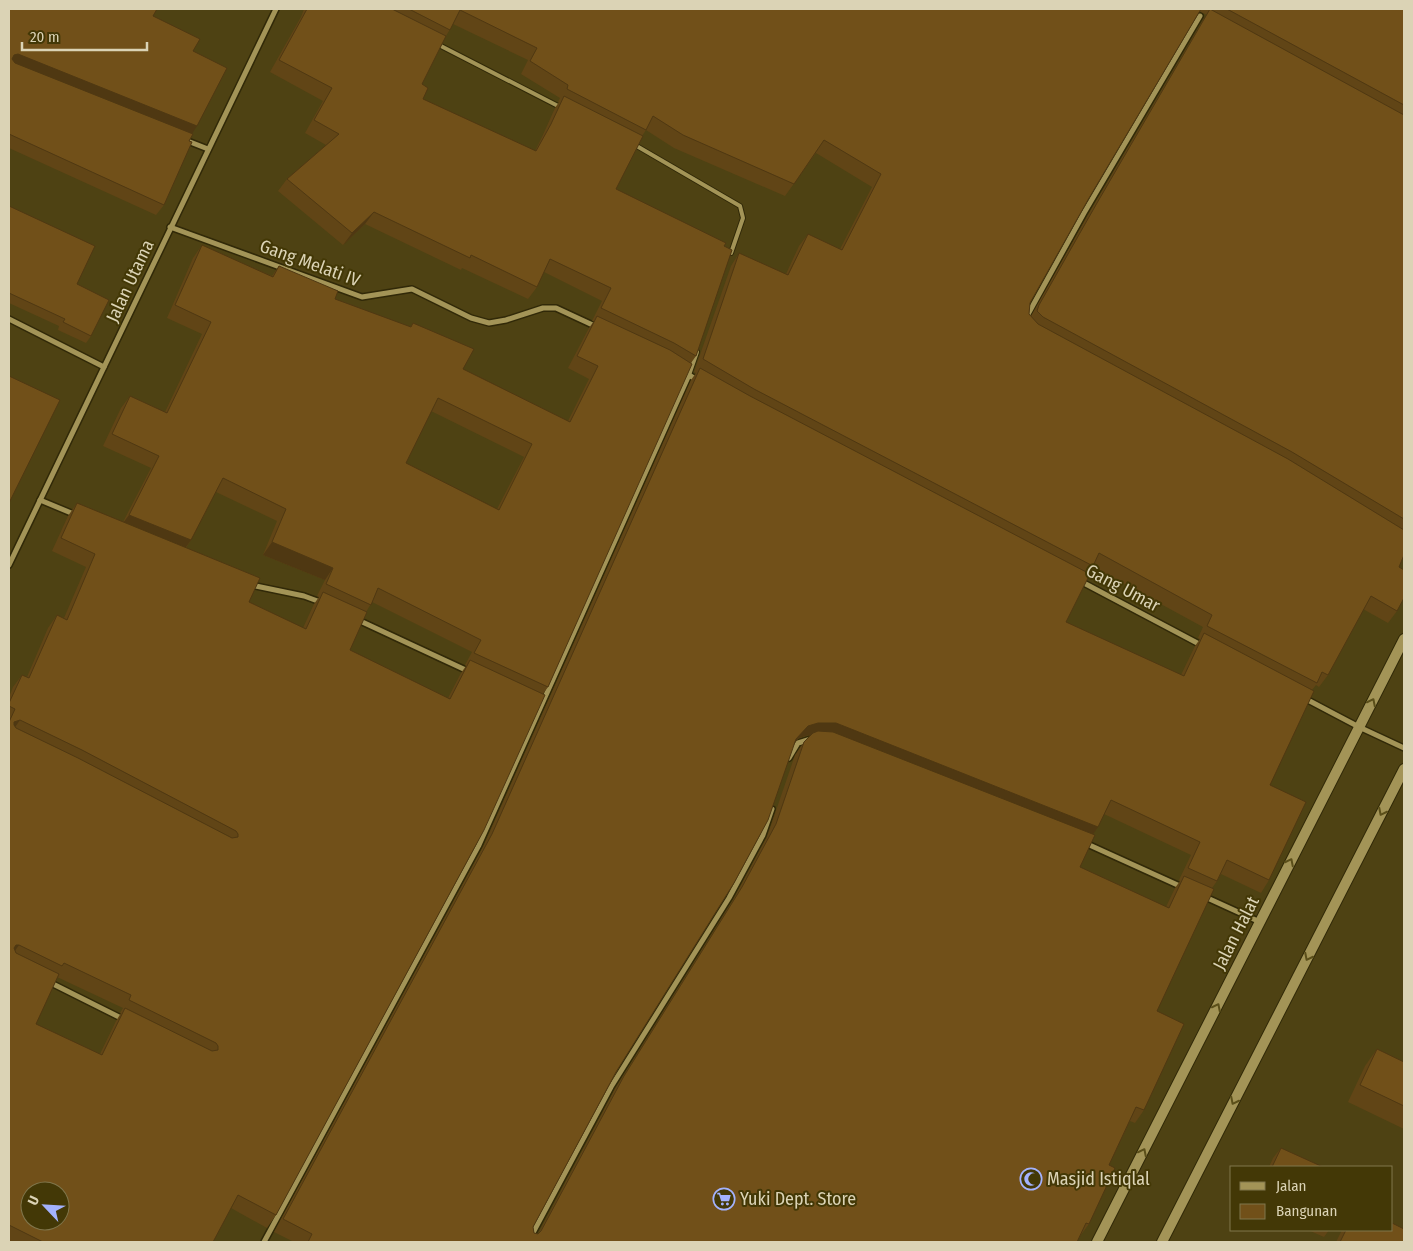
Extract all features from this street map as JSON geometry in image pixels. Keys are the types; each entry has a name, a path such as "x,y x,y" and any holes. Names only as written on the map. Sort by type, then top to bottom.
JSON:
{"main road":[{"name":"Jalan Halat","path":"1097,1242 1404,639"},
{"path":"1162,1242 1404,768"}],"street":[{"name":"Jalan Utama","path":"9,565 276,9"},
{"path":"1193,12 1208,20"},
{"path":"1024,325 1026,316 1084,213 1200,16"},
{"path":"181,138 208,149"},
{"name":"Gang Melati IV","path":"170,227 362,296 412,290 471,318 489,323 506,320 543,308 556,308 600,329"},
{"path":"9,319 104,367"},
{"path":"676,367 705,384"},
{"path":"264,1242 479,845 689,375"},
{"path":"40,500 85,519"},
{"name":"Gang Umar","path":"1078,580 1210,649"},
{"path":"244,582 304,596 326,605"},
{"path":"353,618 478,676"},
{"path":"1297,695 1404,748"},
{"path":"532,701 541,705"},
{"path":"786,768 791,753 798,743 818,739"},
{"path":"528,1242 611,1087 729,898 763,835 774,801"},
{"path":"1084,842 1189,890"},
{"path":"1198,894 1260,922"},
{"path":"44,980 134,1024"}],"lane":[{"path":"429,40 567,110"},
{"path":"628,141 740,206 743,218 731,255"},
{"path":"689,375 699,347"}],"building":[{"path":"9,9 157,9 153,16 200,39 193,51 227,68 197,126 18,54 14,55 12,59 15,63 193,134 189,141 192,142 164,205 9,134"},
{"path":"307,9 392,9 446,36 422,84 428,88 423,99 536,151 564,96 643,136 616,189 726,243 724,246 732,250 696,356 674,343 601,308 611,288 550,259 537,287 471,255 470,258 374,212 352,233 287,179 339,134 314,120 332,88 279,60"},
{"path":"409,9 1201,9 1089,198 1030,303 1029,314 1038,324 1288,459 1404,530 1404,555 1399,567 1404,570 1404,598 1397,611 1371,596 1328,675 1322,672 1317,683 1207,626 1212,615 1099,553 1093,566 754,389 703,359 739,253 788,275 808,234 842,250 881,174 824,140 794,184 683,135 653,116 646,130 567,89 568,85 530,61 537,48 460,10 450,30"},
{"path":"1210,9 1404,115 1404,519 1292,452 1043,317 1037,311 1097,203"},
{"path":"1227,9 1404,9 1404,105"},
{"path":"9,206 95,246 77,284 109,300 91,336 63,322 65,319 9,293"},
{"path":"202,245 273,277 279,266 338,291 335,299 411,327 413,323 474,349 463,369 570,422 598,366 577,356 597,316 670,350 692,364 548,687 474,653 481,640 378,588 371,605 326,584 333,568 272,542 286,509 223,478 191,540 129,515 159,456 112,434 130,396 167,413 211,322 175,305","holes":["438,398 532,444 499,510 406,463"]},
{"path":"700,368 1090,574 1066,622 1184,676 1204,633 1314,691 1270,785 1306,802 1269,880 1227,860 1217,881 1188,868 1200,842 1111,800 1098,827 836,723 818,723 808,726 796,739 768,820 734,883 616,1072 533,1227 534,1233 538,1234 541,1231 624,1076 742,887 776,824 804,742 813,733 818,731 833,732 1095,835 1080,867 1169,908 1184,876 1214,889 1157,1011 1184,1024 1144,1110 1136,1107 1109,1165 1115,1168 1089,1224 1086,1223 1077,1242 308,1242 312,1234 283,1219 492,834"},
{"path":"9,376 60,400 9,503"},
{"path":"77,503 260,578 249,602 306,629 323,592 367,612 350,650 450,699 470,660 545,695 484,830 276,1215 238,1195 213,1242 43,1242 21,1231 70,1231 70,1181 20,1181 20,1230 9,1225 9,722 15,709 9,706 9,703 22,675 29,678 57,615 67,620 95,554 61,538","holes":["20,720 82,750 236,831 238,837 232,838 16,728 14,722","16,945 62,966 64,963 131,995 129,1000 216,1043 218,1050 212,1051 125,1008 102,1055 36,1024 59,974 16,953 14,948"]},
{"path":"1377,1049 1404,1062 1404,1106 1360,1085"},
{"path":"1281,1148 1321,1166 1272,1166"},
{"path":"1393,1224 1404,1229 1404,1242 1340,1242 1346,1231 1393,1231"}],"place":[{"name":"Masjid Istiqlal","path":"1031,1179"},
{"name":"Yuki Dept. Store","path":"724,1199"}]}
